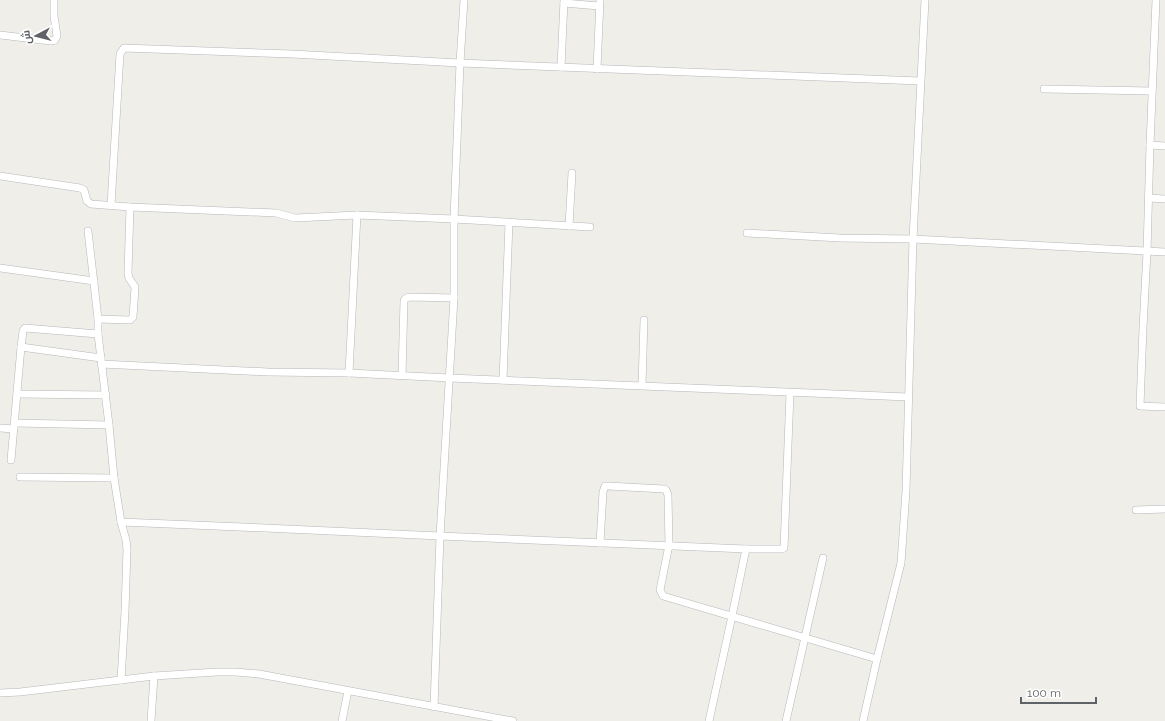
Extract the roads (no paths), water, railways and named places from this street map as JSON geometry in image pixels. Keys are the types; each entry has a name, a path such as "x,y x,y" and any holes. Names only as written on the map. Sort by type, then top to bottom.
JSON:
{"street":[{"path":"0,35 55,40 57,34 54,16 54,0"},
{"path":"434,707 440,536 454,298 454,219 464,0"},
{"path":"863,721 901,563 906,491 913,239 925,0"},
{"path":"1156,0 1140,406 1165,407"},
{"path":"561,67 564,2 599,3 597,68"},
{"path":"111,205 120,54 124,48 920,81"},
{"path":"1044,89 1152,91"},
{"path":"1150,145 1165,146"},
{"path":"569,226 572,172"},
{"path":"0,176 80,188 84,190 88,203 130,207 276,213 295,218 357,215 590,227"},
{"path":"1148,198 1165,199"},
{"path":"98,319 130,320 133,317 135,287 129,278 128,273 130,207"},
{"path":"349,373 357,215"},
{"path":"503,380 509,223"},
{"path":"88,231 114,478 127,549 122,680"},
{"path":"747,233 840,238 913,239 1165,252"},
{"path":"0,268 94,281"},
{"path":"402,375 405,299 409,297 454,298"},
{"path":"642,385 644,320"},
{"path":"11,460 21,347 23,331 25,328 28,327 98,334"},
{"path":"21,347 101,361 268,372 402,375 908,397"},
{"path":"121,522 746,549 782,549 784,548 790,392"},
{"path":"17,394 106,395"},
{"path":"0,428 14,426 109,425"},
{"path":"20,477 114,478"},
{"path":"600,542 603,492 605,486 664,489 666,490 668,497 669,545 660,590 663,596 877,659"},
{"path":"1136,510 1165,509"},
{"path":"709,721 746,549"},
{"path":"786,721 823,558"},
{"path":"0,693 20,692 154,676 218,672 249,673 513,721"},
{"path":"151,721 154,676"},
{"path":"342,721 348,691"}]}
